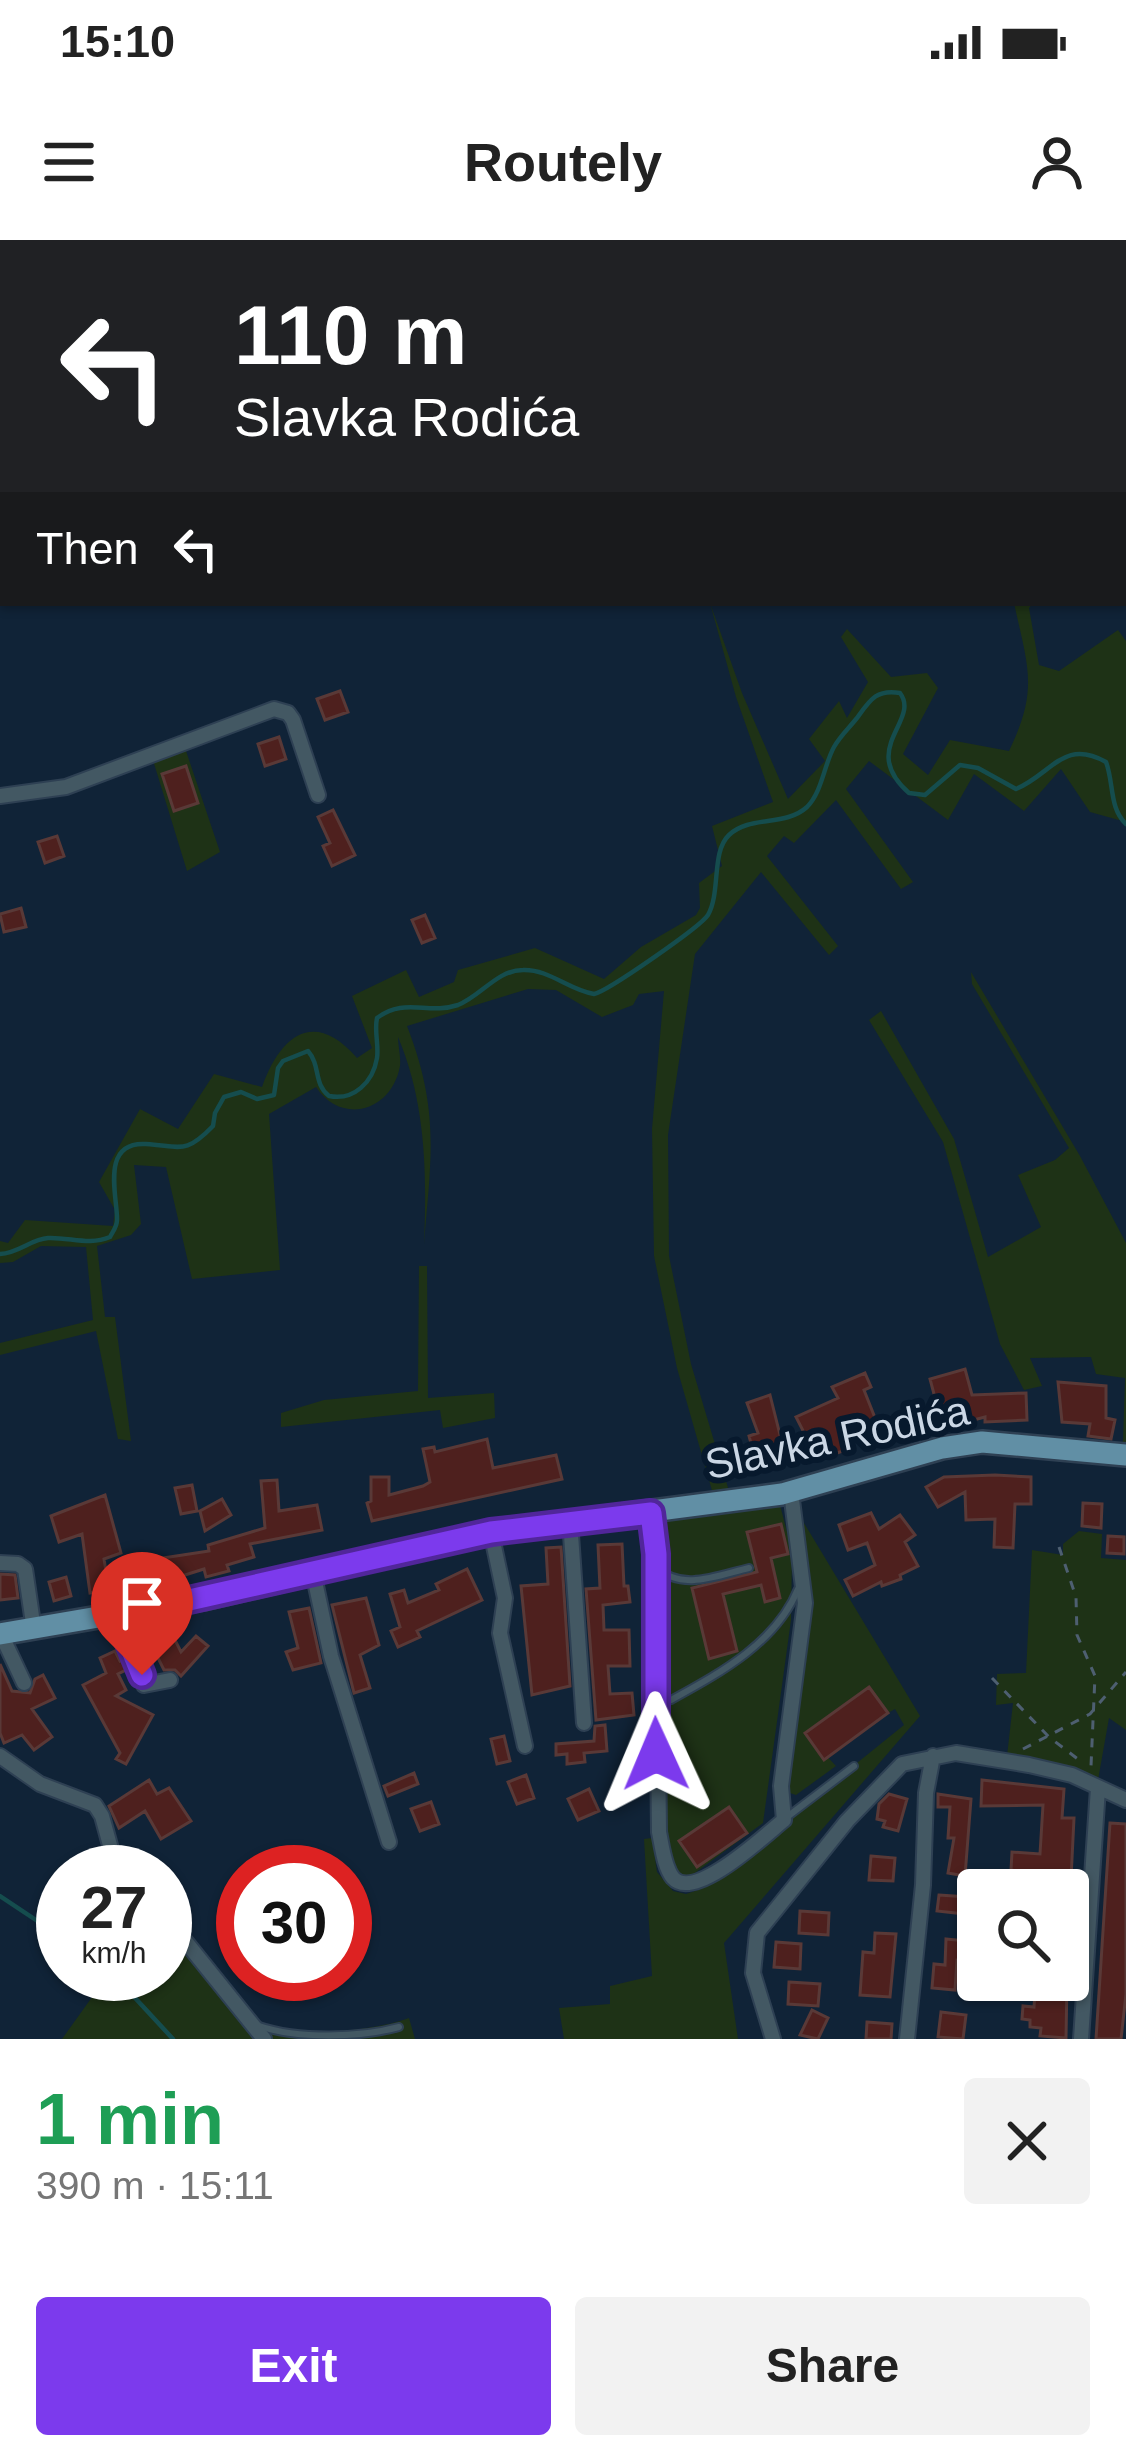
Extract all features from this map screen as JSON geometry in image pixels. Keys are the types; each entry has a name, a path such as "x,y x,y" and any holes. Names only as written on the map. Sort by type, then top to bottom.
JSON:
{"main road":[{"name":"Slavka Rodića","path":"0,1634 118,1616 491,1532 791,1492 942,1448 982,1442 1126,1455"}],"street":[{"path":"0,796 65,787 274,709 293,720 318,795"},
{"path":"651,1513 656,1564 659,1832 676,1881 700,1882 784,1820 781,1786 806,1603 791,1492"},
{"path":"570,1520 584,1723"},
{"path":"491,1532 505,1598 500,1633 525,1746"},
{"path":"0,1563 25,1569 34,1630"},
{"path":"313,1572 331,1656 389,1842"},
{"path":"118,1616 144,1685 170,1680"},
{"path":"0,1634 24,1683"},
{"path":"773,2039 753,1973 754,1946 763,1921 902,1764 956,1753 1000,1760 1072,1775 1126,1800"},
{"path":"0,1756 40,1784 95,1805 110,1845"},
{"path":"908,2039 926,1793 933,1756"},
{"path":"1081,2039 1098,1788"},
{"path":"192,1949 264,2039"}],"lane":[{"path":"656,1564 666,1575 689,1581 749,1568"},
{"path":"655,1698 671,1700 750,1652 787,1613 804,1570"},
{"path":"784,1820 854,1766"},
{"path":"250,2021 271,2032 347,2037 399,2027"}],"path":[{"path":"992,1678 1049,1737 1091,1768 1095,1676 1077,1635 1076,1597 1059,1547"},
{"path":"1000,1760 1090,1714 1126,1672"}],"green space":[{"path":"711,606 788,799 825,761 809,739 839,701 847,718 868,682 841,637 847,629 891,677 927,673 938,688 903,754 928,775 950,740 1009,751 1024,711 1028,678 1015,606 1031,606 1039,665 1059,671 1118,630 1126,641 1126,822 1090,812 1061,769 1024,811 974,774 948,820 869,761 846,789 913,882 901,889 836,800 794,843 784,836 767,856 838,946 829,955 761,872 695,954 668,1135 669,1256 691,1364 729,1491 713,1494 677,1368 654,1256 652,1129 664,991 639,994 633,1005 602,1017 556,990 528,989 407,1026 429,1109 424,1244 423,1139 414,1087 398,1037 400,1066 387,1094 377,1103 365,1108 339,1106 316,1087 269,1114 280,1270 192,1279 166,1167 134,1165 141,1224 131,1235 97,1246 105,1317 115,1317 131,1441 118,1439 96,1331 0,1355 0,1343 93,1320 86,1247 41,1246 13,1262 0,1263 0,1241 8,1243 25,1220 113,1226 115,1210 99,1182 140,1109 178,1129 214,1074 262,1087 278,1054 300,1035 327,1034 357,1058 372,1048 352,996 406,970 419,997 454,982 458,970 535,948 604,979 641,947 696,915 699,883 722,866 712,826 773,802"},
{"path":"184,745 220,852 187,871 152,757"},
{"path":"971,972 1126,1243 1126,1448 1117,1449 1123,1441 1125,1378 1096,1374 1091,1357 1030,1358 1042,1386 1024,1390 1000,1344 943,1142 869,1020 881,1011 954,1139 988,1257 1041,1227 1018,1175 1055,1160 1069,1148 972,984"},
{"path":"419,1266 427,1266 428,1398 494,1393 495,1418 443,1428 440,1410 281,1427 281,1413 324,1400 418,1391"},
{"path":"780,1505 792,1551 791,1620 763,1823 688,1878 675,1875 665,1861 654,1523"},
{"path":"795,1508 920,1716 724,1943 738,2039 564,2039 559,2008 610,2004 610,1986 652,1976 644,1839 652,1838 657,1872 673,1891 686,1894 701,1889 904,1725 895,1709 888,1713 869,1687 805,1733 836,1766 796,1795 787,1792 809,1600"},
{"path":"1079,1531 1102,1534 1101,1558 1126,1560 1126,1730 1109,1718 1098,1780 1007,1756 1013,1703 996,1705 997,1674 1026,1673 1032,1550 1063,1555 1063,1544"},
{"path":"192,1952 216,1982 216,2001 232,2001 254,2022 288,2031 330,2032 409,2018 415,2039 62,2039 89,2001 192,2001"}],"building":[{"path":"340,691 348,712 325,720 317,699"},
{"path":"279,737 286,759 265,766 258,744"},
{"path":"186,766 198,803 174,811 162,774"},
{"path":"333,810 355,855 332,866 323,846 330,843 318,817"},
{"path":"57,836 64,856 45,863 38,842"},
{"path":"21,908 26,927 4,932 0,914"},
{"path":"425,915 435,938 422,943 412,920"},
{"path":"965,1369 972,1395 1026,1393 1027,1420 985,1422 985,1417 943,1428 930,1379"},
{"path":"865,1373 871,1387 864,1390 879,1428 845,1441 848,1449 818,1460 796,1417 838,1398 832,1387"},
{"path":"1058,1382 1106,1386 1106,1418 1115,1420 1111,1439 1088,1436 1090,1424 1062,1422"},
{"path":"770,1395 785,1455 756,1462 749,1436 758,1433 747,1403"},
{"path":"487,1439 493,1468 556,1455 562,1479 372,1521 367,1503 371,1501 371,1477 389,1477 389,1495 423,1486 430,1482 423,1449 434,1447 435,1452"},
{"path":"944,1477 1031,1477 1031,1504 1015,1504 1013,1548 994,1547 995,1519 966,1520 965,1492 938,1507 926,1487"},
{"path":"277,1480 279,1511 317,1505 322,1530 250,1544 254,1557 227,1565 229,1571 206,1577 204,1569 169,1580 163,1558 209,1551 208,1545 265,1528 261,1481"},
{"path":"192,1485 197,1511 181,1514 175,1488"},
{"path":"105,1495 121,1553 104,1559 109,1590 90,1593 82,1534 59,1542 51,1516"},
{"path":"222,1499 231,1515 205,1531 200,1511"},
{"path":"1083,1503 1102,1504 1101,1528 1082,1526"},
{"path":"871,1513 879,1529 900,1515 915,1535 905,1542 918,1566 900,1575 901,1579 882,1586 881,1582 853,1596 845,1580 875,1565 867,1543 848,1550 839,1525"},
{"path":"781,1524 788,1554 771,1558 780,1598 765,1602 761,1585 723,1594 737,1651 709,1659 692,1588 757,1572 747,1532"},
{"path":"1108,1536 1124,1537 1124,1554 1107,1553"},
{"path":"622,1544 624,1586 628,1586 630,1602 603,1605 604,1630 629,1630 630,1666 608,1666 610,1694 632,1693 634,1715 596,1720 586,1589 600,1588 598,1545"},
{"path":"561,1547 570,1686 532,1695 521,1586 548,1584 546,1548"},
{"path":"467,1569 482,1600 417,1631 420,1637 398,1647 391,1631 400,1627 390,1594 404,1590 408,1603 439,1590 436,1584"},
{"path":"0,1574 15,1575 18,1598 0,1600"},
{"path":"66,1577 71,1596 54,1601 49,1582"},
{"path":"366,1598 379,1645 360,1655 370,1688 354,1693 332,1605"},
{"path":"309,1608 321,1663 293,1670 286,1652 298,1648 289,1612"},
{"path":"173,1636 181,1652 196,1636 208,1646 181,1676 175,1670 164,1670 152,1646"},
{"path":"115,1651 128,1669 118,1674 126,1690 116,1696 153,1715 126,1764 116,1759 120,1753 83,1685 106,1673 100,1658"},
{"path":"0,1664 12,1691 30,1693 35,1679 43,1675 55,1698 32,1709 52,1737 34,1750 22,1735 4,1743 0,1733"},
{"path":"869,1687 888,1713 824,1760 805,1733"},
{"path":"605,1725 607,1751 584,1753 585,1762 567,1764 567,1754 556,1755 556,1744 594,1741 595,1726"},
{"path":"504,1736 510,1761 497,1764 491,1739"},
{"path":"414,1773 418,1784 388,1796 384,1786"},
{"path":"526,1775 534,1798 517,1804 508,1782"},
{"path":"149,1780 157,1794 169,1788 191,1821 161,1839 145,1811 119,1828 109,1806"},
{"path":"982,1780 1064,1789 1062,1818 1074,1818 1071,1869 1011,1869 1012,1852 1040,1854 1043,1805 981,1806"},
{"path":"589,1789 599,1811 578,1820 568,1799"},
{"path":"889,1794 907,1799 898,1831 883,1827 885,1821 877,1819 879,1804"},
{"path":"938,1794 971,1799 966,1869 957,1869 957,1875 948,1873 954,1838 948,1838 950,1807 938,1807"},
{"path":"431,1802 439,1824 420,1831 411,1809"},
{"path":"729,1807 747,1833 697,1867 679,1841"},
{"path":"1110,1823 1126,1824 1126,1994 1121,2039 1096,2039"},
{"path":"871,1856 895,1858 893,1881 869,1880"},
{"path":"939,1895 957,1896 957,1913 937,1911"},
{"path":"800,1911 829,1913 828,1935 799,1933"},
{"path":"875,1933 896,1934 890,1997 860,1995 863,1952 874,1953"},
{"path":"946,1939 957,1940 955,1990 932,1988 934,1964 945,1965"},
{"path":"776,1942 801,1944 800,1969 774,1967"},
{"path":"789,1982 820,1984 818,2006 788,2004"},
{"path":"1034,2001 1067,2001 1066,2038 1040,2036 1041,2028 1030,2027 1030,2020 1022,2019 1023,2006 1034,2007"},
{"path":"812,2010 828,2018 818,2039 800,2035"},
{"path":"941,2012 966,2015 963,2039 938,2037"},
{"path":"867,2022 892,2024 891,2039 866,2039"}],"waterway":[{"path":"0,1254 42,1239 110,1237 117,1222 114,1173 122,1152 131,1146 182,1147 196,1141 213,1126 224,1097 241,1092 257,1099 274,1095 283,1061 308,1051 329,1096 354,1093 375,1067 377,1018 387,1012 458,1005 514,971 542,973 594,994 617,982 708,915 720,851 729,835 807,807 836,743 879,694 900,693 904,703 889,762 909,793 925,795 960,765 978,768 1016,789 1058,761 1079,754 1106,762 1114,803 1126,824"},
{"path":"0,1896 36,1920"},
{"path":"138,2001 173,2039"}],"route":[{"path":"142,1675 118,1616 491,1532 651,1513 656,1554 656,1754"}]}
